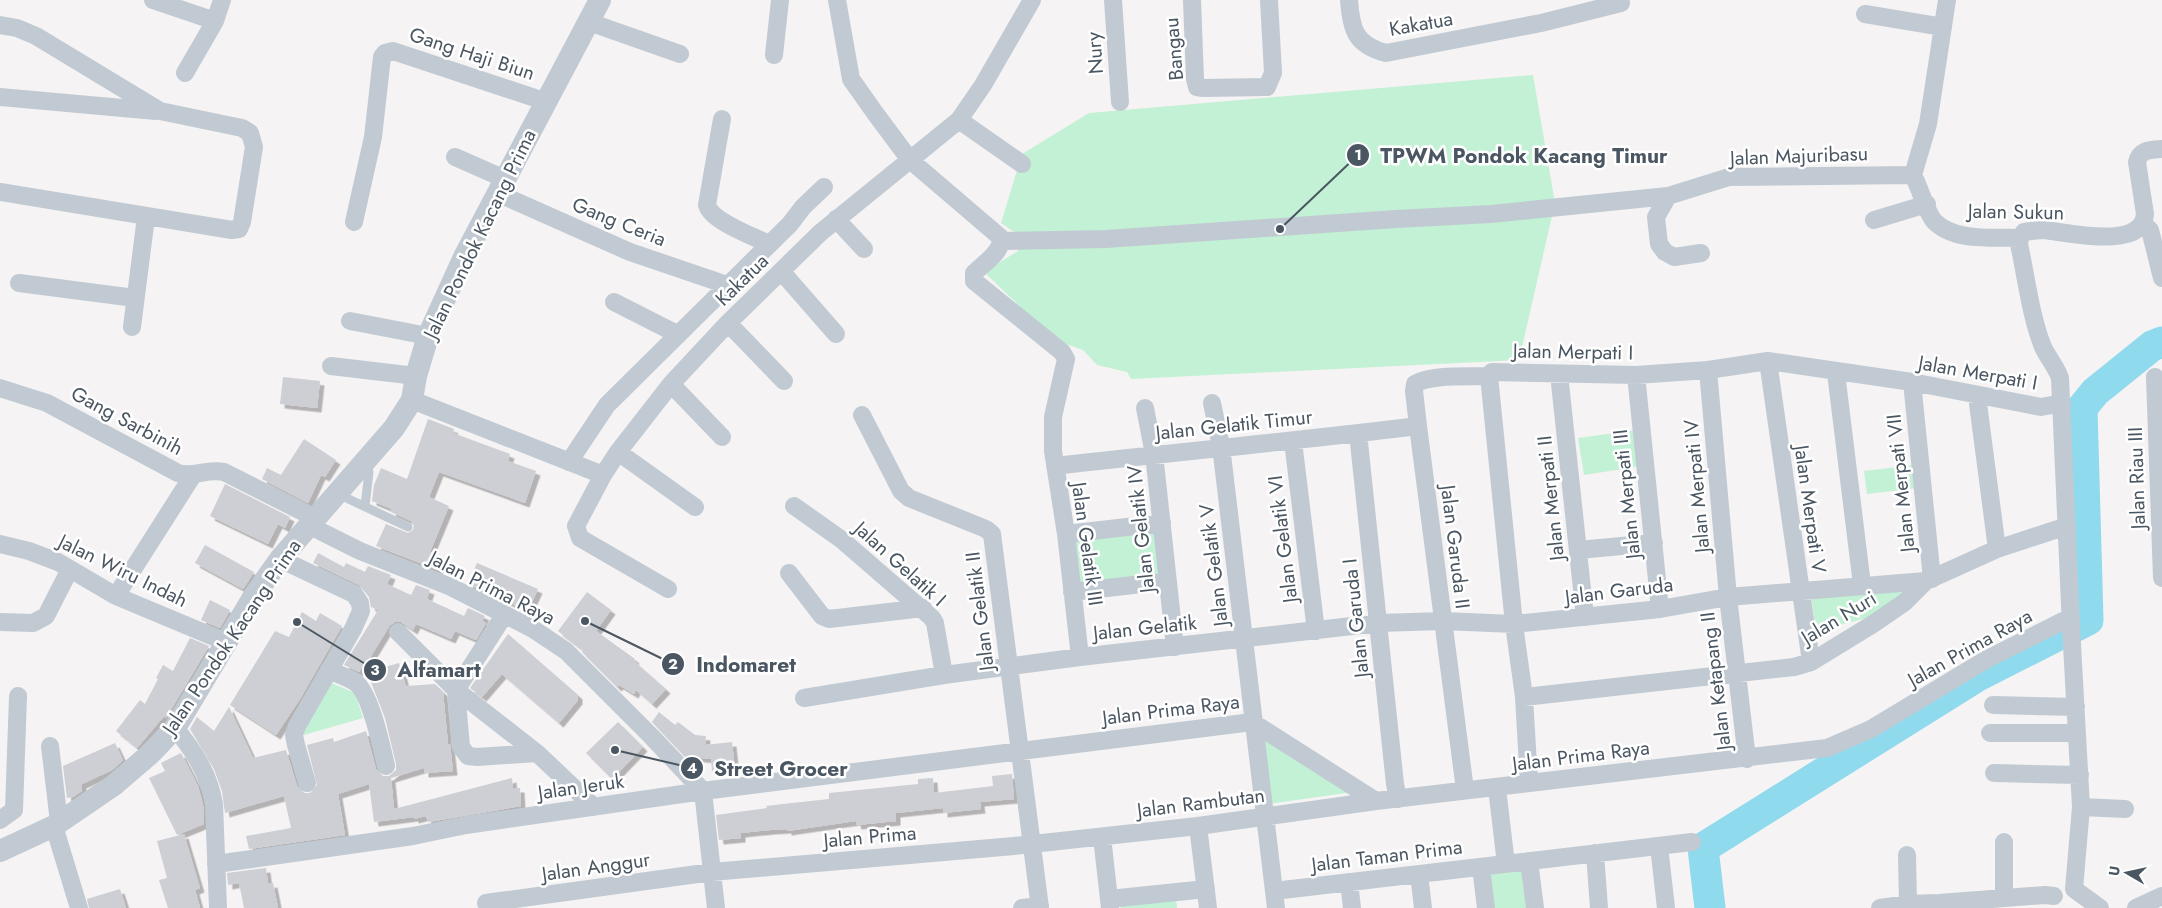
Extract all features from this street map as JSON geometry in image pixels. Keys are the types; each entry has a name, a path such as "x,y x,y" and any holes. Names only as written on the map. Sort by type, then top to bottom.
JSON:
{"street":[{"path":"153,0 215,21"},
{"path":"185,72 215,21 222,0"},
{"name":"Jalan Pondok Kacang Prima","path":"0,850 56,824 114,786 149,755 175,728 226,642 280,559 335,493 394,428 412,400 416,376 428,336 464,257 600,0"},
{"path":"774,55 780,0"},
{"path":"837,0 851,79 910,160 1000,237 1001,241"},
{"name":"Kakatua","path":"668,588 580,538 576,526 603,475 618,452 670,384 728,322 836,219 959,120 983,85 1032,0"},
{"name":"Nury","path":"1112,0 1120,102"},
{"name":"Bangau","path":"1192,0 1194,78 1197,87 1203,88 1267,87 1273,73 1269,0"},
{"name":"Kakatua","path":"1349,0 1351,22 1355,33 1363,43 1375,50 1386,53 1541,23 1622,3"},
{"path":"1913,175 1928,124 1947,0"},
{"path":"1866,14 1943,27"},
{"path":"589,22 680,54"},
{"path":"0,25 18,28 36,36 160,111"},
{"name":"Gang Haji Biun","path":"354,222 373,137 382,57 385,53 393,51 547,102"},
{"path":"0,97 160,111 242,128 250,133 253,138 254,147 242,222 239,229 232,230 146,217 0,192"},
{"path":"722,119 707,205 708,209 719,220 769,244"},
{"path":"959,120 1022,164"},
{"path":"2162,149 2143,152 2139,155 2137,162 2145,214 2143,224 2150,230 2162,278"},
{"name":"Gang Ceria","path":"455,157 501,186 630,252 727,285"},
{"name":"Jalan Majuribasu","path":"1001,241 1106,240 1491,214 1668,196 1729,177 1913,175"},
{"name":"Jalan Sukun","path":"1913,175 1933,220 1946,230 1973,236 2020,238 2024,232 2042,230 2083,236 2122,236 2143,224"},
{"path":"569,462 607,405 824,187"},
{"path":"1668,196 1656,217 1659,244 1665,252 1674,257 1701,253"},
{"path":"1874,220 1927,204"},
{"path":"132,327 134,298 146,217"},
{"path":"836,219 864,249"},
{"path":"2020,238 2019,244 2038,332 2044,349 2057,368 2060,378 2081,807 2074,889"},
{"name":"Jalan Gelatik III","path":"1001,241 1000,247 974,273 974,281 1062,352 1066,359 1053,417 1055,466 1066,534 1080,657"},
{"path":"781,272 836,334"},
{"path":"19,283 134,298"},
{"path":"614,302 677,334"},
{"path":"350,321 428,336"},
{"path":"728,322 784,381"},
{"name":"Jalan Merpati I","path":"1529,782 1524,698 1514,624 1489,376 1492,372 1636,375 1708,370 1768,361 1836,373 1912,382 2041,408 2062,403"},
{"name":"Jalan Merpati V","path":"1768,361 1810,662"},
{"path":"331,366 416,376"},
{"name":"Jalan Merpati IV","path":"1708,370 1728,597"},
{"path":"1836,373 1862,585"},
{"name":"Jalan Merpati II","path":"1559,374 1585,617"},
{"name":"Jalan Merpati III","path":"1636,375 1660,609"},
{"name":"Jalan Garuda II","path":"1465,790 1414,391 1415,384 1420,381 1489,376"},
{"name":"Jalan Riau III","path":"2155,377 2160,477 2162,578"},
{"name":"Jalan Merpati VII","path":"1912,382 1929,580"},
{"path":"670,384 722,437"},
{"name":"Gang Sarbinih","path":"0,388 47,403 178,473 193,475 214,470 224,472 311,521"},
{"path":"1977,396 1997,549"},
{"path":"412,400 603,475"},
{"name":"Jalan Gelatik V","path":"1212,403 1221,446 1252,722 1275,899"},
{"name":"Jalan Gelatik IV","path":"1145,408 1154,454 1175,647"},
{"name":"Jalan Gelatik II","path":"862,414 901,491 909,498 986,529 992,534 1040,907"},
{"name":"Jalan Gelatik Timur","path":"1055,466 1221,446 1293,441 1418,426"},
{"name":"Jalan Garuda I","path":"1358,433 1398,799"},
{"name":"Jalan Gelatik VI","path":"1293,441 1316,631"},
{"path":"618,452 695,507"},
{"path":"116,596 193,475"},
{"name":"Jalan Gelatik I","path":"794,506 842,540 923,608 935,623 944,675"},
{"name":"Jalan Prima Raya","path":"311,521 360,551 451,587 505,614 533,629 566,651 651,736 702,791 1252,722 1376,801 1497,788 1529,782 1747,759 1827,748 1850,739 1987,659 2071,622"},
{"path":"1066,534 1162,523"},
{"name":"Jalan Nuri","path":"1524,698 1794,667 1810,662 1881,619 1905,602 1929,580 1997,549 2067,526"},
{"path":"1578,550 1654,543"},
{"name":"Jalan Wiru Indah","path":"0,544 29,551 58,562 116,596 226,642"},
{"path":"280,559 354,594 360,603 361,611 353,629 297,726 294,735 307,783"},
{"path":"0,622 33,623 46,616 70,569"},
{"path":"789,573 822,616 829,620 923,608"},
{"name":"Jalan Garuda","path":"1316,631 1378,623 1443,621 1514,624 1660,609 1728,597 1800,593 1862,585 1929,580"},
{"path":"1072,592 1168,581"},
{"name":"Jalan Ketapang II","path":"1728,597 1747,759"},
{"path":"505,614 456,690 461,747 468,756 537,753"},
{"name":"Jalan Gelatik","path":"804,698 944,675 1080,657 1316,631"},
{"path":"398,632 456,690 537,753 594,807"},
{"path":"329,670 355,682 361,688 375,722 386,766"},
{"path":"0,820 14,810 18,696"},
{"path":"1994,706 2076,707"},
{"path":"175,728 191,747 212,787 218,908"},
{"path":"1990,733 2078,733"},
{"path":"50,746 56,824 79,908"},
{"path":"1994,773 2080,775"},
{"path":"1497,788 1506,864"},
{"path":"702,791 716,908"},
{"name":"Jalan Jeruk","path":"216,864 413,836 466,825 702,791"},
{"name":"Jalan Rambutan","path":"1031,844 1264,818 1376,801"},
{"path":"2081,807 2125,809"},
{"path":"1198,826 1208,908"},
{"path":"1102,836 1109,903 1206,889"},
{"name":"Jalan Taman Prima","path":"1275,899 1349,882 1692,842"},
{"path":"2004,842 2004,898"},
{"name":"Jalan Prima","path":"712,872 1031,844"},
{"path":"1659,846 1666,908"},
{"path":"1595,853 1599,908"},
{"path":"1908,855 1908,904"},
{"path":"1529,861 1535,908"},
{"path":"1481,867 1486,908"},
{"name":"Jalan Anggur","path":"486,903 712,872"},
{"path":"1418,874 1423,908"},
{"path":"1349,882 1352,908"},
{"path":"1880,908 1908,904 2045,895 2054,902 2060,892 2074,889 2100,908"},
{"path":"2136,908 2162,896"},
{"path":"1022,908 1040,907"}],"lane":[{"path":"362,464 369,472 365,506"},
{"path":"335,493 408,526"}],"green space":[{"path":"1533,75 1555,203 1519,360 1131,379 1127,372 1097,365 1083,350 1055,340 984,272 1018,251 1020,236 1001,223 1022,154 1089,113"},
{"path":"1637,430 1642,466 1584,475 1578,438"},
{"path":"1915,465 1917,488 1867,494 1864,471"},
{"path":"1158,529 1162,575 1078,584 1073,540"},
{"path":"1915,584 1867,618 1816,631 1811,597"},
{"path":"329,682 355,693 363,718 304,735 301,724"},
{"path":"1258,729 1360,791 1268,804"},
{"path":"1526,867 1531,908 1491,908 1486,871"},
{"path":"1176,899 1177,908 1121,908 1120,905"}],"building":[{"path":"283,377 320,381 317,408 280,404"},
{"path":"428,419 454,429 453,433 510,454 508,461 536,471 525,503 439,472 429,497 449,506 430,552 443,557 438,570 376,546 386,524 408,533 413,530 414,526 411,521 391,512 392,509 372,501 374,485 381,468 407,479"},
{"path":"304,439 336,460 325,477 321,475 308,503 262,479 267,468 281,475"},
{"path":"225,484 290,517 285,528 278,524 268,544 210,516"},
{"path":"205,545 254,572 243,589 195,563"},
{"path":"318,553 344,567 346,563 365,572 368,566 391,575 387,584 411,595 416,585 430,590 427,599 464,616 468,608 485,616 482,621 486,623 476,640 455,631 451,639 416,624 413,630 401,622 395,622 390,625 365,666 365,663 359,672 344,665 378,610 371,607 369,597 359,585 313,563"},
{"path":"477,563 538,589 528,611 468,584"},
{"path":"587,592 611,610 596,631 635,659 634,661 666,689 652,704 636,690 634,694 619,685 617,687 582,652 583,650 558,631"},
{"path":"210,600 230,610 220,628 201,620"},
{"path":"302,612 316,621 320,613 342,626 300,699 276,735 230,705 275,631 289,637"},
{"path":"508,634 578,695 578,700 559,723 502,674 482,697 470,688"},
{"path":"190,638 209,646 166,718 164,716 137,748 116,731 140,700 145,704 163,665 173,671"},
{"path":"399,663 406,686 435,684 443,692 448,744 450,744 453,771 424,773 424,768 391,778 394,809 512,778 513,788 520,788 521,806 428,822 426,816 414,819 414,817 374,822 369,784 338,794 345,835 249,849 246,836 291,828 284,796 225,813 222,791 214,769 190,729 197,717 214,731 229,707 253,758 286,750 297,786 304,793 310,793 317,785 307,745 333,738 334,742 366,731 376,769 382,776 389,776 396,770 396,764 385,718 367,672"},
{"path":"659,712 675,725 678,722 695,735 706,736 705,745 732,742 735,770 712,772 711,759 684,756 652,722"},
{"path":"618,722 643,747 612,779 586,753"},
{"path":"115,743 123,760 112,770 82,784 82,791 73,797 67,798 63,766"},
{"path":"181,753 198,786 203,805 204,824 177,835 149,778 165,771 161,763"},
{"path":"1012,774 1014,799 980,802 981,809 943,813 943,808 896,813 896,821 857,825 856,821 787,831 787,829 741,833 741,838 719,840 716,815 767,808 766,806 829,799 829,793 918,784 918,779 933,778 934,793 993,786 992,776"},
{"path":"184,834 200,888 195,890 200,908 168,908 159,880 167,878 157,841"},
{"path":"266,868 268,884 273,883 278,908 244,908 239,883 228,885 227,873"},
{"path":"120,889 126,908 89,908 87,899"}],"waterway":[{"path":"1710,908 1703,848 1976,677 2088,620 2082,408 2095,392 2152,346 2162,342"}],"place":[{"name":"TPWM Pondok Kacang Timur","path":"1280,229"},
{"name":"Indomaret","path":"585,621"},
{"name":"Alfamart","path":"297,622"},
{"name":"Street Grocer","path":"615,750"}]}
